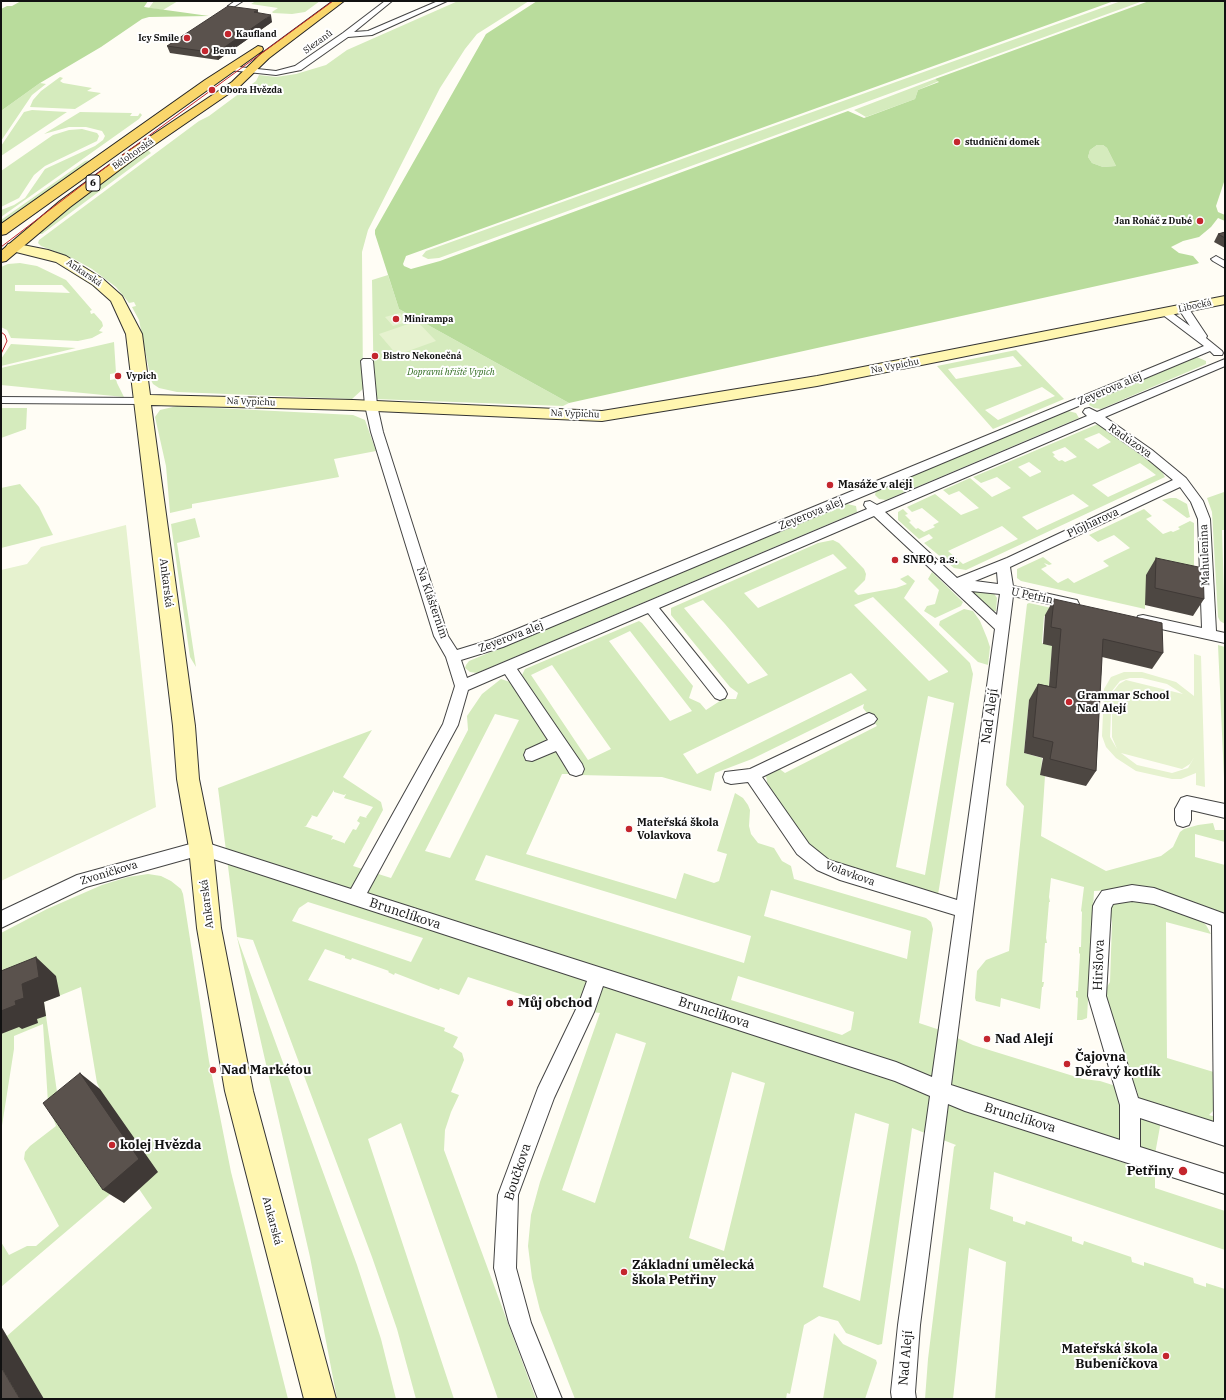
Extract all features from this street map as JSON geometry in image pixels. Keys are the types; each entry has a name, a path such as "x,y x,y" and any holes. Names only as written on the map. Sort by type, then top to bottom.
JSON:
{"main road":[{"name":"Bělohorská","path":"1,231 324,1"},
{"name":"Bělohorská","path":"4,252 126,158 236,84 265,56 339,1"}],"street":[{"path":"230,7 240,1"},
{"name":"Slezanů","path":"249,70 278,72 298,68 346,35 389,1"},
{"path":"346,35 369,33 444,1"},
{"path":"229,68 249,70"},
{"name":"Ankarská","path":"4,252 63,272 85,286 104,303 114,316 121,330 142,401 183,718 188,779 200,848 209,928 239,1091 320,1399"},
{"path":"1216,259 1225,265"},
{"name":"Libocká","path":"1164,312 1225,300"},
{"path":"1183,308 1208,344"},
{"path":"1164,312 1225,358"},
{"name":"Na Vypichu","path":"1,400 142,401 164,399 370,405 602,416 817,381 1164,312"},
{"name":"Zeyerova alej","path":"453,657 498,643 859,494 1076,403 1208,344"},
{"name":"Na Klášterním","path":"367,361 370,405 377,432 441,636 453,657 462,686"},
{"name":"Zeyerova alej","path":"462,686 1225,362"},
{"name":"Radúzova","path":"1076,403 1148,453 1182,481"},
{"name":"Plojharova","path":"955,584 1003,565 1182,481"},
{"name":"Mahulenina","path":"1182,481 1197,501 1204,518 1209,634"},
{"path":"859,494 1001,627"},
{"path":"1003,565 1006,590"},
{"name":"U Petřin","path":"955,584 1006,590 1086,607"},
{"name":"Nad Alejí","path":"904,1399 909,1325 1006,590"},
{"path":"650,606 720,694"},
{"path":"1131,617 1225,638"},
{"path":"507,666 576,769"},
{"path":"355,898 450,725 462,686"},
{"path":"731,777 752,776 869,719"},
{"path":"532,755 558,743"},
{"name":"Volavkova","path":"752,776 803,849 823,865 840,872 964,910"},
{"path":"1183,820 1183,809 1187,803 1225,811"},
{"name":"Brunclíkova","path":"200,848 896,1072 965,1102 1130,1152 1225,1184"},
{"name":"Zvoníčkova","path":"1,920 83,880 200,848"},
{"name":"Hiršlova","path":"1130,1152 1130,1105 1098,996 1102,906 1108,897 1132,893 1154,896 1223,922"},
{"path":"1130,1105 1225,1136 1223,922"},
{"name":"Boučkova","path":"550,1399 520,1323 505,1268 508,1195 545,1095 587,1006 598,976"}],"green space":[{"path":"21,1 148,1 144,7 209,16 149,17 142,19 101,47 40,83 1,111 1,9 7,6 12,6"},
{"path":"154,1 178,1 163,10 149,8"},
{"path":"256,1 320,1 305,12 292,14 273,13 272,12 278,8 251,4"},
{"path":"458,1 529,1 477,34 465,49 440,88 368,230 362,252 363,389 352,399 177,392 159,388 153,384 139,320 132,307 136,306 134,302 129,303 116,287 92,269 74,259 41,246 38,243 39,240 199,121 209,116 256,81 259,75 276,77 296,74 326,65 347,50"},
{"path":"537,1 1114,1 406,256 403,264 411,269 440,261 848,111 864,118 915,99 918,90 939,82 935,79 1149,1 1225,1 1225,179 1216,206 1218,212 1225,215 1225,221 1218,218 1211,227 1199,237 1183,241 1171,247 1179,253 1193,256 1199,263 1196,264 569,403 399,309 375,234 375,230 486,34","holes":["1097,145 1103,145 1107,148 1116,166 1103,167 1092,163 1088,157 1090,150"]},
{"path":"1121,1 1143,1 439,258 428,259 422,256 426,251"},
{"path":"60,77 63,78 60,81 63,83 92,88 87,91 101,93 75,109 30,107 33,100 41,91"},
{"path":"935,79 939,81 918,90 915,99 866,117 854,110"},
{"path":"40,83 46,84 32,95 1,141 1,111"},
{"path":"32,110 67,112 1,156 1,146 24,112"},
{"path":"80,112 132,113 130,116 138,116 140,113 142,115 139,119 1,217 1,210 14,205 25,198 45,169 95,146 103,140 105,136 102,131 86,127 69,127 44,134"},
{"path":"82,129 97,133 99,136 97,141 45,166 34,175 19,198 1,207 1,171 53,135 69,130"},
{"path":"1097,145 1103,145 1107,148 1116,166 1103,167 1092,163 1088,157 1090,150"},
{"path":"148,150 151,153 42,234 34,234 125,163"},
{"path":"89,160 82,168 1,226 1,220 85,161"},
{"path":"20,263 37,266 66,280 92,310 90,311 91,314 94,313 102,322 103,326 99,331 103,332 92,338 78,341 11,338 7,330 1,327 1,267 8,264","holes":["15,285 62,285 70,293 15,291"]},
{"name":"Dopravní hřiště Vypich","path":"388,275 399,309 569,403 563,406 374,399 372,280"},
{"name":"Minirampa","path":"400,313 407,322 393,326 385,317"},
{"path":"417,321 436,341 397,355 379,334"},
{"path":"114,342 116,373 110,374 110,380 116,379 124,397 1,385 1,368"},
{"path":"11,344 76,348 1,366 1,359"},
{"path":"1016,350 1064,399 993,429 937,366","holes":["1013,356 1022,366 956,379 948,369","1042,387 1055,396 998,420 985,410"]},
{"path":"1197,357 1206,361 1206,364 1101,409 1094,408 1089,405 1090,402"},
{"path":"177,406 353,415 365,420 376,451 334,459 339,477 192,504 192,508 170,513 166,466 155,417 160,410"},
{"path":"1,408 27,408 26,429 1,438"},
{"path":"1068,411 1076,413 1079,418 886,500 879,499 875,495 876,491"},
{"path":"1098,424 1161,470 1165,477 966,570 954,568 924,543 933,538 929,534 919,539 898,520 898,512 903,509 908,514 905,515 911,521 909,522 916,529 918,528 924,532 935,527 933,525 939,522 922,508 912,512 907,507 935,494 961,515 979,508 959,491 949,495 943,490 970,478 992,497 1011,488 997,477 981,483 973,477","holes":["1099,433 1111,442 1098,449 1084,439","1065,447 1077,457 1065,462 1062,460 1059,461 1053,456 1055,455 1052,452","1029,462 1041,471 1030,477 1018,467","1140,463 1156,475 1108,497 1092,485","1073,494 1089,506 1037,530 1022,517","1002,526 1018,539 963,564 948,551"]},
{"path":"20,484 39,507 53,535 1,548 1,488"},
{"path":"1224,492 1225,530 1222,530 1225,624 1220,621 1218,617 1212,512 1207,498"},
{"path":"1176,498 1187,504 1190,517 1187,518 1162,500"},
{"path":"847,504 856,506 857,512 477,673 470,672 465,668 469,661"},
{"path":"1144,509 1152,516 1146,519 1163,534 1180,529 1178,527 1190,521 1194,523 1194,570 1145,605 1145,609 1021,581 1017,578 1017,569 1043,557 1052,564 1049,565 1044,563 1047,566 1041,569 1058,583 1068,578 1074,583 1109,566 1103,561 1130,548 1114,535 1098,542 1089,535"},
{"path":"195,518 200,537 177,543 196,667 190,657 171,524"},
{"path":"126,525 156,807 1,881 1,570 27,564 41,547"},
{"path":"833,540 839,543 864,569 866,574 865,580 854,591 858,595 896,588 907,584 900,579 908,575 915,581 904,598 970,663 973,674 938,895 828,861 808,844 768,787 766,776 771,769 777,767 785,773 877,726 863,708 864,704 752,759 715,773 711,791 662,777 580,775 584,767 522,675 525,669 639,621 693,686 689,698 700,703 706,710 723,699 736,699 738,693 730,687 671,615 671,608 818,543","holes":["833,554 847,568 758,608 744,593","873,597 948,671 929,681 854,605","703,600 768,675 748,684 684,608","630,631 692,711 670,721 609,641","552,665 611,749 588,760 531,675","851,673 867,690 697,774 683,754","928,696 954,703 925,875 896,867"]},
{"path":"932,572 963,602 961,606 935,618 924,611 927,606 935,604 939,590 928,579"},
{"path":"971,591 993,592 997,598 996,611 990,611"},
{"path":"1029,603 1156,631 1044,616 1042,643 1061,648 1052,651 1047,704 1029,700 1024,753 1042,758 1041,775 1045,776 1041,836 1106,871 1161,856 1173,847 1180,832 1184,829 1213,823 1215,830 1225,830 1225,842 1195,834 1195,857 1225,865 1225,916 1132,889 1094,891 1087,1018 1082,1020 1077,1020 1078,998 1076,997 1076,991 1078,991 1079,947 1081,947 1081,911 1084,887 1051,878 1046,938 1047,943 1045,943 1042,982 1044,982 1042,987 1040,1009 1001,998 1000,1007 976,1001 975,998 977,971 986,960 1009,951 1024,806 1006,785 1027,604"},
{"path":"964,609 973,611 980,621 990,647 988,665 978,662 939,625 940,621"},
{"path":"1218,645 1225,647 1225,800"},
{"path":"1194,654 1201,656 1205,787 1196,785 1196,773 1181,779 1172,779 1136,771 1116,758 1106,747 1102,736 1104,689 1111,677 1124,672 1142,672 1176,682 1194,696","holes":["1130,678 1142,678 1167,684 1183,694 1126,680 1119,684 1112,693 1112,737 1117,749 1110,737 1112,691 1120,681","1121,753 1182,769 1190,764 1195,756 1188,768 1172,773 1137,765"]},
{"path":"501,679 513,683 547,737 544,742 558,752 573,774 562,774 526,854 676,899 684,873 714,883 719,881 727,854 717,851 735,793 743,798 750,810 749,826 751,834 758,843 774,848 782,861 791,866 794,879 926,918 931,922 933,929 919,1023 937,1029 973,1045 1083,1079 1100,1081 1138,1093 1130,1078 1105,997 1107,987 1110,982 1112,923 1109,904 1143,897 1197,917 1206,925 1211,934 1166,922 1167,1058 1217,1073 1215,1103 1213,1111 1209,1115 1225,1120 1225,1141 1161,1121 1155,1154 1225,1176 1225,1195 1163,1175 1152,1165 1072,1138 1071,1145 1155,1173 1155,1188 1225,1211 1225,1250 994,1172 990,1209 1013,1217 1013,1221 1025,1225 1026,1221 1072,1237 1072,1241 1083,1245 1084,1241 1131,1257 1132,1262 1144,1266 1144,1262 1193,1278 1194,1283 1206,1287 1206,1283 1225,1289 1225,1399 995,1399 1006,1262 969,1248 953,1399 925,1399 928,1359 954,1147 956,1145 912,1128 882,1344 878,1345 846,1333 838,1321 819,1316 804,1325 790,1394 787,1393 786,1399 575,1399 540,1310 532,1278 528,1246 531,1215 540,1182 600,1013 563,1008 468,977 459,995 440,988 439,990 395,973 394,975 388,972 389,971 352,958 351,960 345,958 345,956 325,949 308,980 445,1028 444,1031 458,1037 453,1047 462,1053 464,1060 451,1092 459,1095 445,1130 444,1150 536,1399 498,1399 401,1123 368,1139 454,1399 416,1399 397,1329 372,1257 253,940 237,937 218,788 372,730 343,777 381,802 383,810 353,866 391,878 468,730 467,716 482,694","holes":["495,714 519,720 450,858 425,851","334,790 334,792 344,795 346,794 344,798 373,807 366,817 367,818 360,816 357,821 360,823 356,830 353,829 344,844 333,839 331,840 333,836 304,826 306,826 312,816 311,815 317,817","486,855 751,936 744,963 475,880","771,890 911,931 907,959 764,916","308,902 423,938 411,962 292,921 299,908","738,976 854,1012 851,1030 842,1035 731,1000","616,1033 646,1043 595,1203 562,1190","732,1072 765,1083 724,1251 689,1238","855,1113 889,1124 860,1301 823,1287"]},
{"path":"148,874 161,876 171,881 181,889 183,894 209,1061 231,1172 288,1399 1,1399 1,1327 7,1336 152,1208 139,1189 124,1203 115,1190 1,1287 1,1242 9,1255 27,1246 36,1246 59,1226 24,1159 25,1152 30,1146 56,1126 48,1103 43,1024 14,1036 14,1049 1,1132 1,933 47,909 102,885 128,877","holes":["81,987 97,1083 100,1089 57,1125 48,1103 58,1099 44,1002"]},
{"path":"237,937 357,1265 381,1339 396,1399 337,1399 310,1257"},
{"path":"834,1333 843,1344 876,1360 877,1363 865,1399 823,1399"}],"building":[{"name":"Kaufland","path":"228,6 258,10 254,12 271,15 216,53 167,46"},
{"path":"1225,232 1225,238 1218,234"},
{"path":"1156,558 1203,568 1204,599 1155,588"},
{"name":"Grammar School Nad Alejí","path":"1054,599 1162,623 1163,653 1103,639 1096,771 1050,759 1053,742 1033,737 1038,684 1056,688 1061,629 1051,627"},
{"path":"36,957 39,977 22,984 24,998 15,1001 16,1005 1,1011 1,971"},
{"name":"kolej Hvězda","path":"80,1073 139,1159 103,1190 43,1103"},
{"path":"1,1367 20,1399 1,1399"}],"tram line":[{"path":"1,247 98,173 333,1"},
{"path":"1,332 5,335 7,341 1,354"}],"place":[{"name":"Kaufland","path":"228,34"},
{"name":"Icy Smile","path":"187,38"},
{"name":"Benu","path":"205,51"},
{"name":"Obora Hvězda","path":"212,90"},
{"name":"studniční domek","path":"957,142"},
{"name":"Jan Roháč z Dubé","path":"1200,221"},
{"name":"Minirampa","path":"396,319"},
{"name":"Bistro Nekonečná","path":"375,356"},
{"name":"Vypich","path":"118,376"},
{"name":"Masáže v aleji","path":"830,485"},
{"name":"SNEO, a.s.","path":"895,560"},
{"name":"Grammar School Nad Alejí","path":"1069,702"},
{"name":"Mateřská škola Volavkova","path":"629,829"},
{"name":"Můj obchod","path":"510,1003"},
{"name":"Nad Alejí","path":"987,1039"},
{"name":"Čajovna Děravý kotlík","path":"1067,1064"},
{"name":"Nad Markétou","path":"213,1070"},
{"name":"kolej Hvězda","path":"112,1145"},
{"name":"Petřiny","path":"1183,1171"},
{"name":"Základní umělecká škola Petřiny","path":"624,1272"},
{"name":"Mateřská škola Bubeníčkova","path":"1166,1356"}]}
